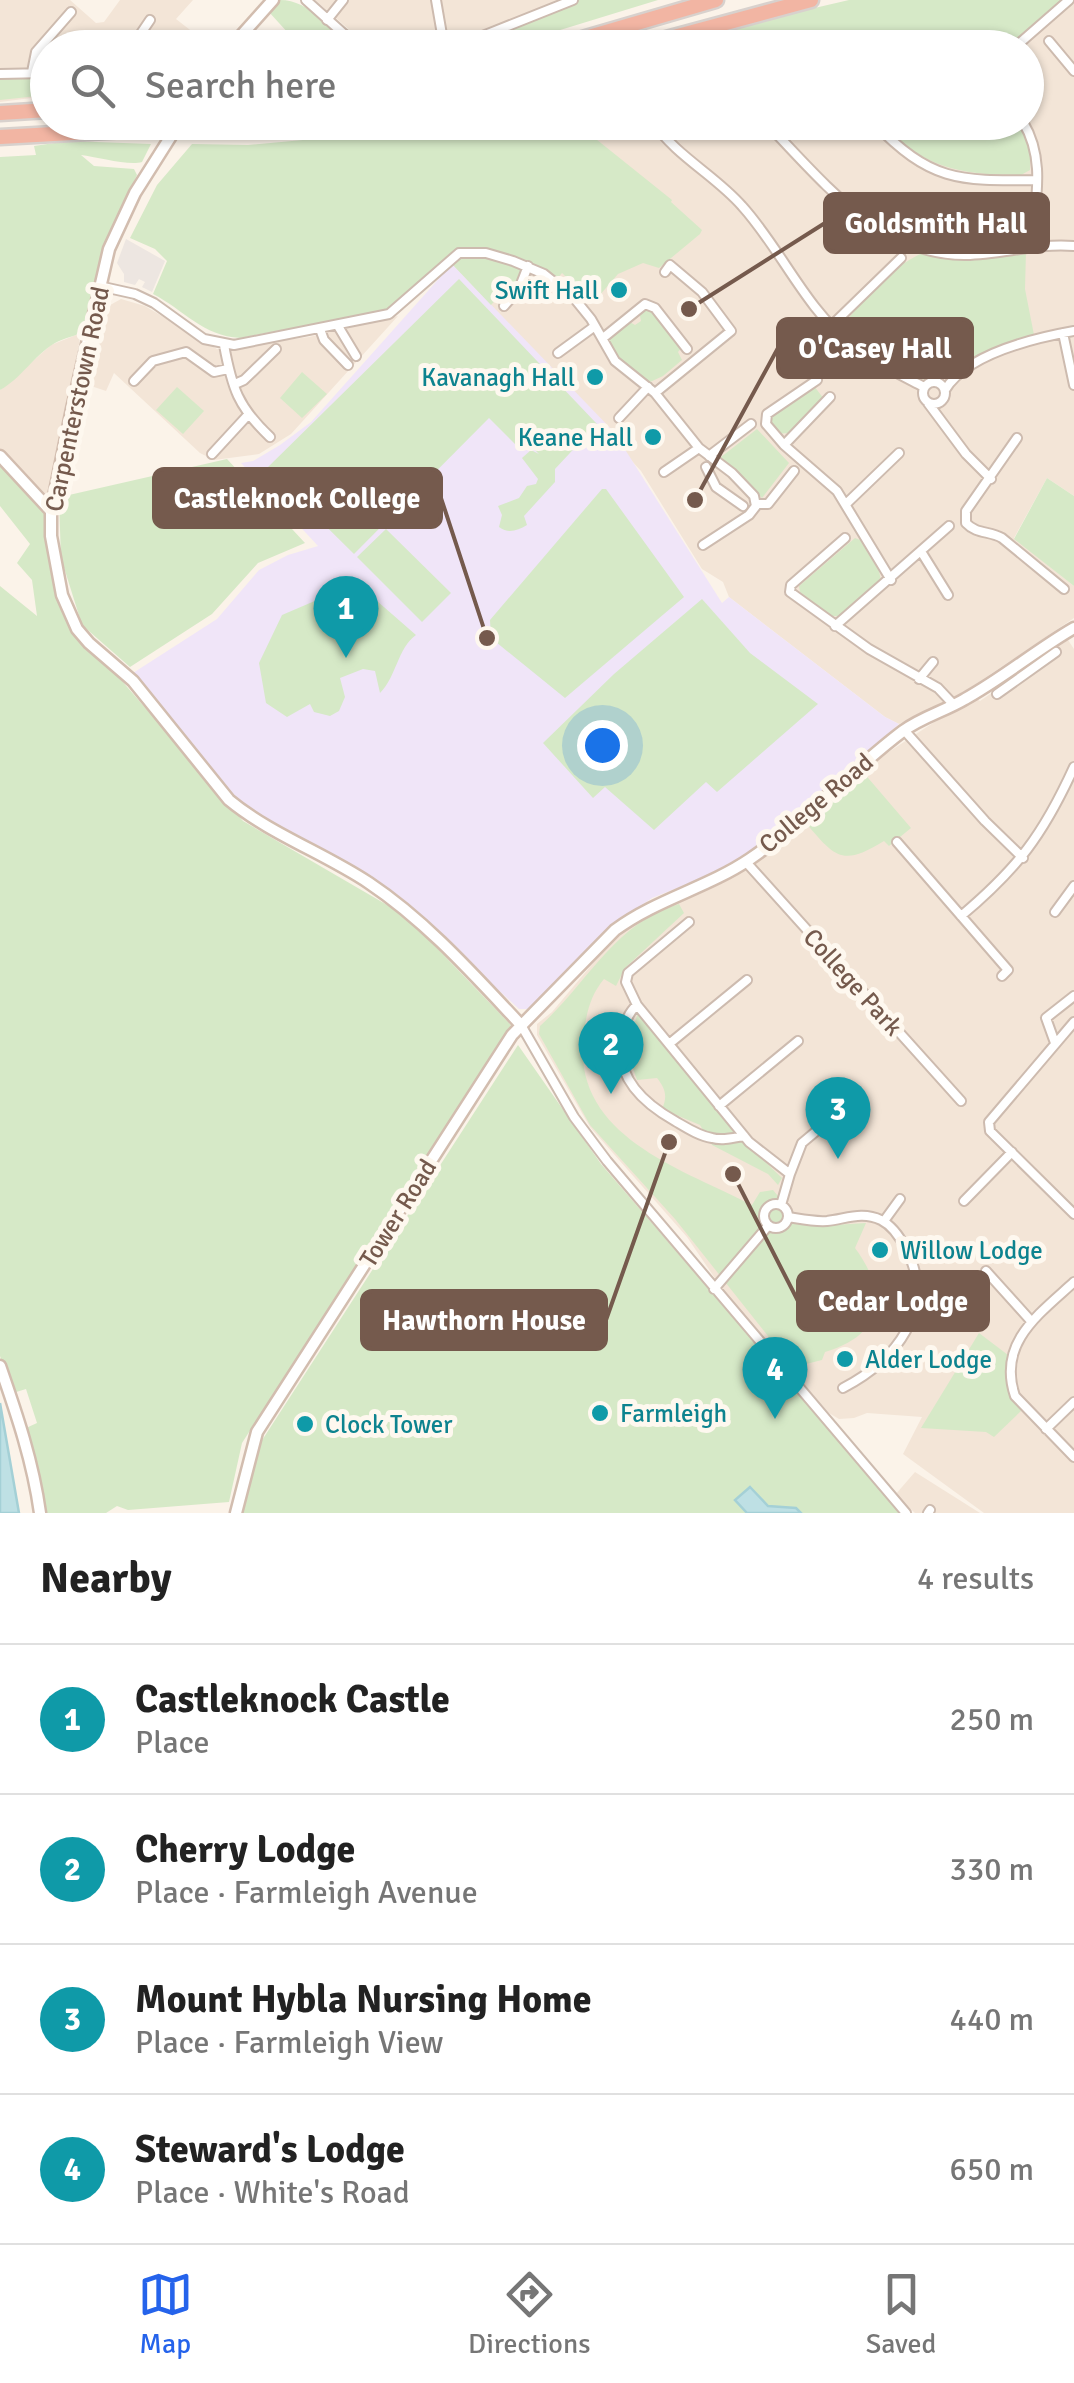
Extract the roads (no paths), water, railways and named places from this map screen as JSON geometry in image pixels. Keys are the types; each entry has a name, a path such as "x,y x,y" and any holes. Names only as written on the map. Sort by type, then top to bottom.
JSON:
{"highway":[{"path":"613,30 716,0"},
{"path":"700,30 811,0"},
{"path":"0,113 30,111"},
{"path":"0,138 30,136"}],"street":[{"path":"306,0 340,30"},
{"path":"327,20 343,0"},
{"path":"436,0 439,30"},
{"path":"497,30 573,0"},
{"path":"1035,30 1069,0"},
{"path":"245,30 268,3"},
{"path":"532,3 537,14"},
{"path":"56,30 72,12"},
{"path":"143,30 150,20"},
{"path":"1049,42 1074,71"},
{"path":"0,74 30,72"},
{"name":"Carpenterstown Road","path":"169,140 122,220 99,286 51,511 51,536 62,595 77,628 89,643 132,680 229,800 245,814 342,866 409,911 521,1025"},
{"path":"668,140 742,205 832,325 853,346 924,386"},
{"path":"783,140 850,208 884,232 936,252 962,255 1032,246 1074,246"},
{"path":"892,140 915,161 940,174 959,179 1037,180"},
{"path":"1031,140 1038,200 1032,246"},
{"path":"99,286 144,299 204,338 224,345 390,314 459,253 486,253 528,266 559,285 582,307 615,361 652,390 699,448 754,496 756,504 749,515 703,544"},
{"path":"832,325 901,258"},
{"path":"619,418 732,331 694,284 670,265 665,272"},
{"path":"504,306 519,289 528,266"},
{"path":"603,338 644,304 655,308 687,349"},
{"path":"338,326 356,356"},
{"path":"558,352 596,326"},
{"path":"320,329 324,340 348,366"},
{"path":"928,403 942,401 951,382 987,357 1074,331"},
{"path":"1064,333 1074,385"},
{"path":"224,345 228,369 248,416 270,437"},
{"path":"235,384 254,372 276,349"},
{"path":"134,382 153,361 186,352 214,372 228,369"},
{"path":"817,380 768,414 766,424 846,504 891,580"},
{"path":"945,390 934,381 924,386 922,394 966,454 991,479"},
{"path":"784,445 830,397"},
{"path":"212,454 248,416"},
{"path":"709,456 750,428"},
{"path":"1017,438 965,518 969,527 1002,538 1064,590"},
{"path":"664,472 699,448"},
{"path":"846,504 899,453"},
{"path":"0,456 51,511"},
{"path":"706,467 716,487 743,506"},
{"path":"756,504 768,504 794,471"},
{"path":"716,487 732,473"},
{"path":"836,626 949,526"},
{"path":"845,538 789,588 790,592 836,626 938,688 954,705"},
{"path":"922,553 948,595"},
{"name":"College Road","path":"521,1025 623,924 646,909 709,883 746,862 780,838 904,730 1031,662 1074,628"},
{"path":"997,694 1031,662 1056,652"},
{"path":"919,679 933,662"},
{"path":"904,730 1023,858"},
{"path":"961,916 1023,858 1074,767"},
{"path":"897,842 1008,970 1002,976"},
{"name":"College Park","path":"746,862 960,1101"},
{"path":"1056,912 1074,886"},
{"path":"689,922 626,977 637,1005 744,1136 790,1174"},
{"path":"668,1044 747,980"},
{"path":"1056,1043 1044,1022 1048,1014 1074,996"},
{"path":"1064,1002 1074,1020 988,1122 990,1130 1074,1214"},
{"path":"637,1005 626,1021 620,1041 625,1073 633,1089 653,1108 694,1132 711,1138 744,1136"},
{"path":"521,1025 574,1117 714,1289 906,1513"},
{"name":"Tower Road","path":"236,1513 257,1432 521,1025"},
{"path":"719,1106 798,1041"},
{"path":"788,1217 781,1205 802,1143 852,1102"},
{"path":"964,1201 1012,1152"},
{"path":"884,1221 900,1200"},
{"path":"714,1289 732,1273 768,1226 765,1212 772,1205 781,1205"},
{"path":"788,1217 815,1221 860,1215 884,1221 897,1234 915,1272 915,1305 908,1329 876,1369 843,1388"},
{"path":"768,1226 780,1228 788,1217"},
{"path":"986,1272 1031,1321"},
{"path":"1074,1282 1031,1321 1012,1350 1011,1384 1022,1406 1074,1457"},
{"path":"0,1366 22,1428 40,1513"},
{"path":"1046,1429 1074,1402"}],"water":[{"path":"0,1403 19,1513 0,1513"},
{"path":"750,1487 768,1506 796,1508 801,1513 747,1513 735,1500"}],"place":[{"name":"Swift Hall","path":"619,290"},
{"name":"Goldsmith Hall","path":"689,309"},
{"name":"Kavanagh Hall","path":"595,377"},
{"name":"Keane Hall","path":"653,437"},
{"name":"O'Casey Hall","path":"695,500"},
{"name":"Castleknock College","path":"487,638"},
{"name":"Castleknock Castle","path":"346,658"},
{"name":"Cherry Lodge","path":"611,1094"},
{"name":"Hawthorn House","path":"669,1142"},
{"name":"Mount Hybla Nursing Home","path":"838,1159"},
{"name":"Cedar Lodge","path":"733,1174"},
{"name":"Willow Lodge","path":"880,1250"},
{"name":"Alder Lodge","path":"845,1359"},
{"name":"Farmleigh","path":"600,1413"},
{"name":"Steward's Lodge","path":"775,1419"},
{"name":"Clock Tower","path":"305,1424"}]}
